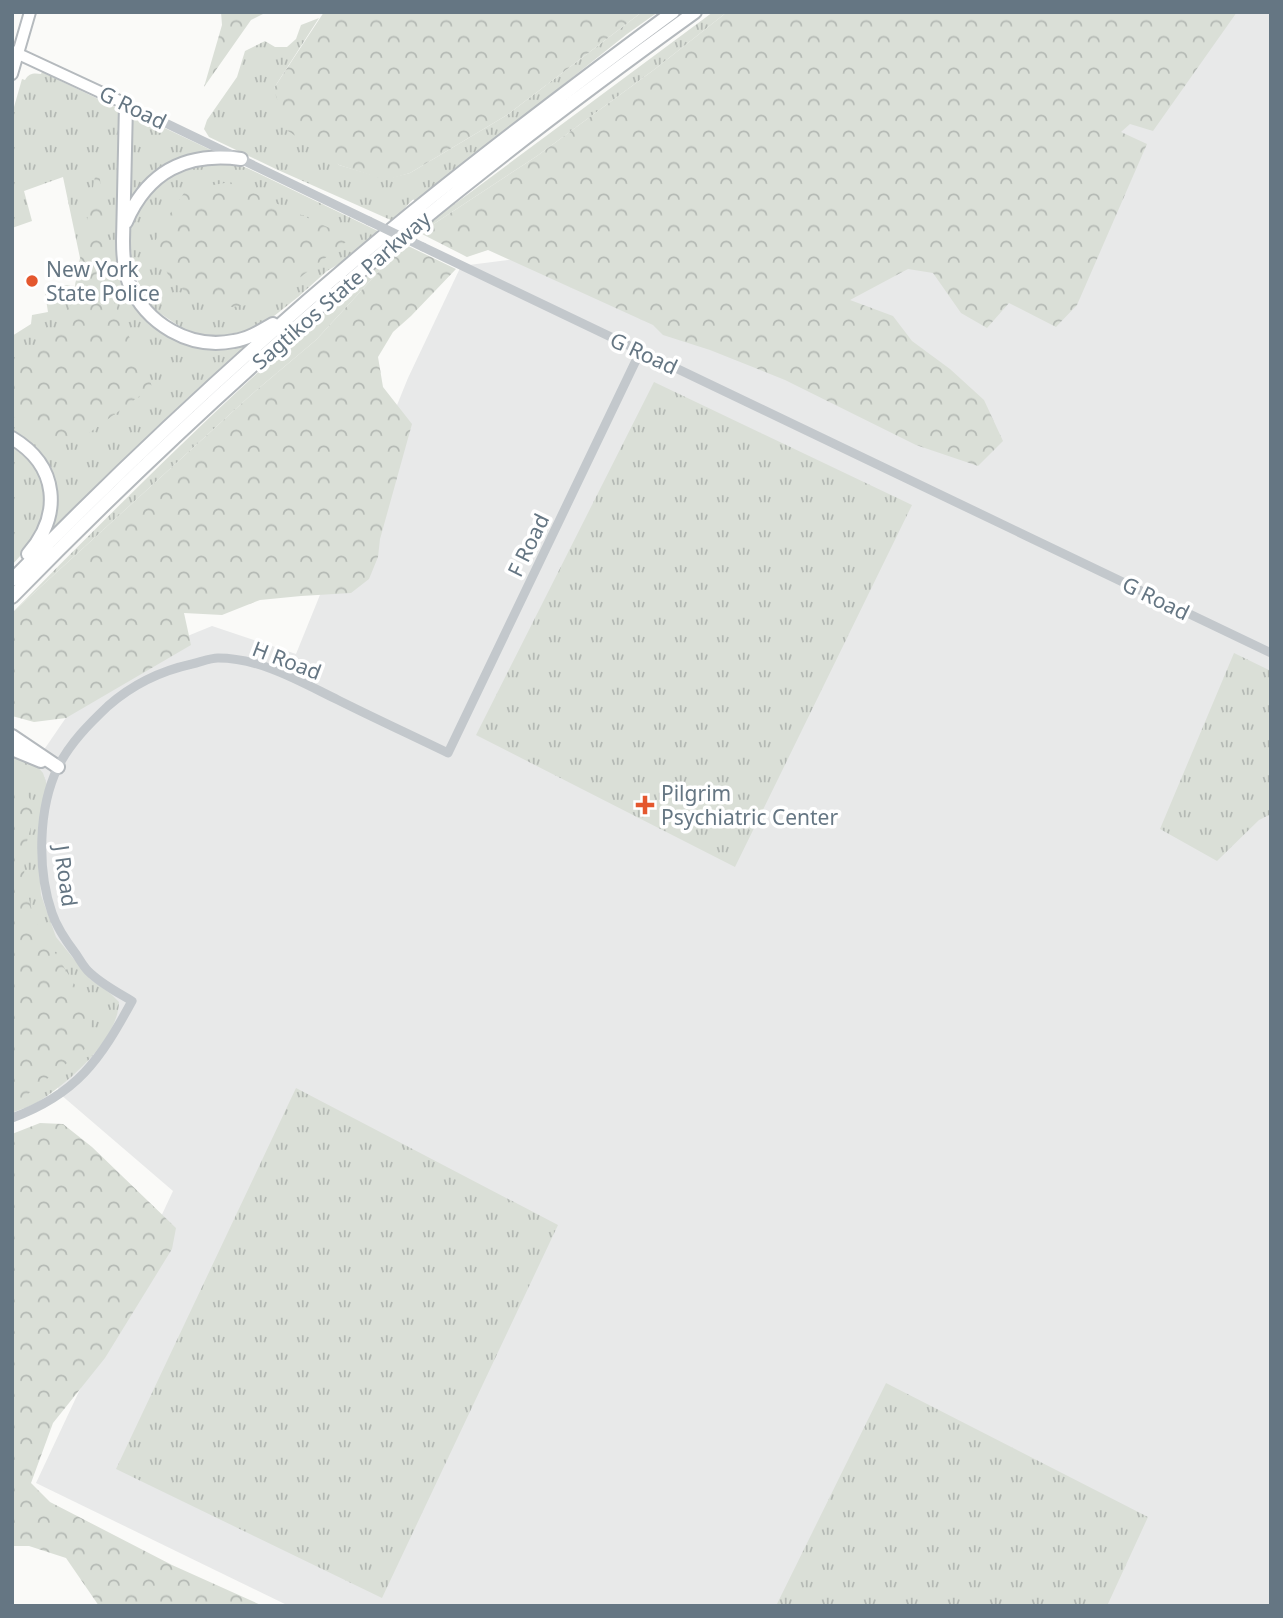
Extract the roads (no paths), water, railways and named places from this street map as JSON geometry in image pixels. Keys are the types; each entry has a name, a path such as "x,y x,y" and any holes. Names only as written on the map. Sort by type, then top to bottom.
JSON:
{"highway":[{"name":"Sagtikos State Parkway","path":"12,580 122,471 303,305 509,135 673,12"},
{"name":"Sagtikos State Parkway","path":"12,597 203,410 379,256 552,117 695,12"},
{"path":"126,104 124,263 130,285 143,307 162,325 184,337 218,343 237,341 256,334 303,305"},
{"path":"123,228 141,195 155,180 171,169 191,160 211,157 241,159"},
{"path":"12,439 28,450 42,467 49,486 51,505 48,524 39,540 12,572"},
{"path":"12,606 77,531"},
{"path":"12,736 58,767"},
{"path":"12,749 58,767"}],"main road":[{"path":"12,74 15,52 30,12"},
{"name":"G Road","path":"15,52 126,104"}],"street":[{"name":"G Road","path":"126,104 1271,653"},
{"name":"F Road","path":"448,753 640,352"},
{"name":"H Road","path":"58,767 71,745 87,727 133,686 153,675 216,658 238,660 286,675 448,753"},
{"name":"J Road","path":"12,1118 32,1111 60,1094 89,1070 113,1036 132,1001 103,984 87,970 60,931 52,912 46,890 43,839 49,789 58,767"}],"place":[{"name":"New York State Police","path":"32,281"},
{"name":"Pilgrim Psychiatric Center","path":"645,805"}]}
